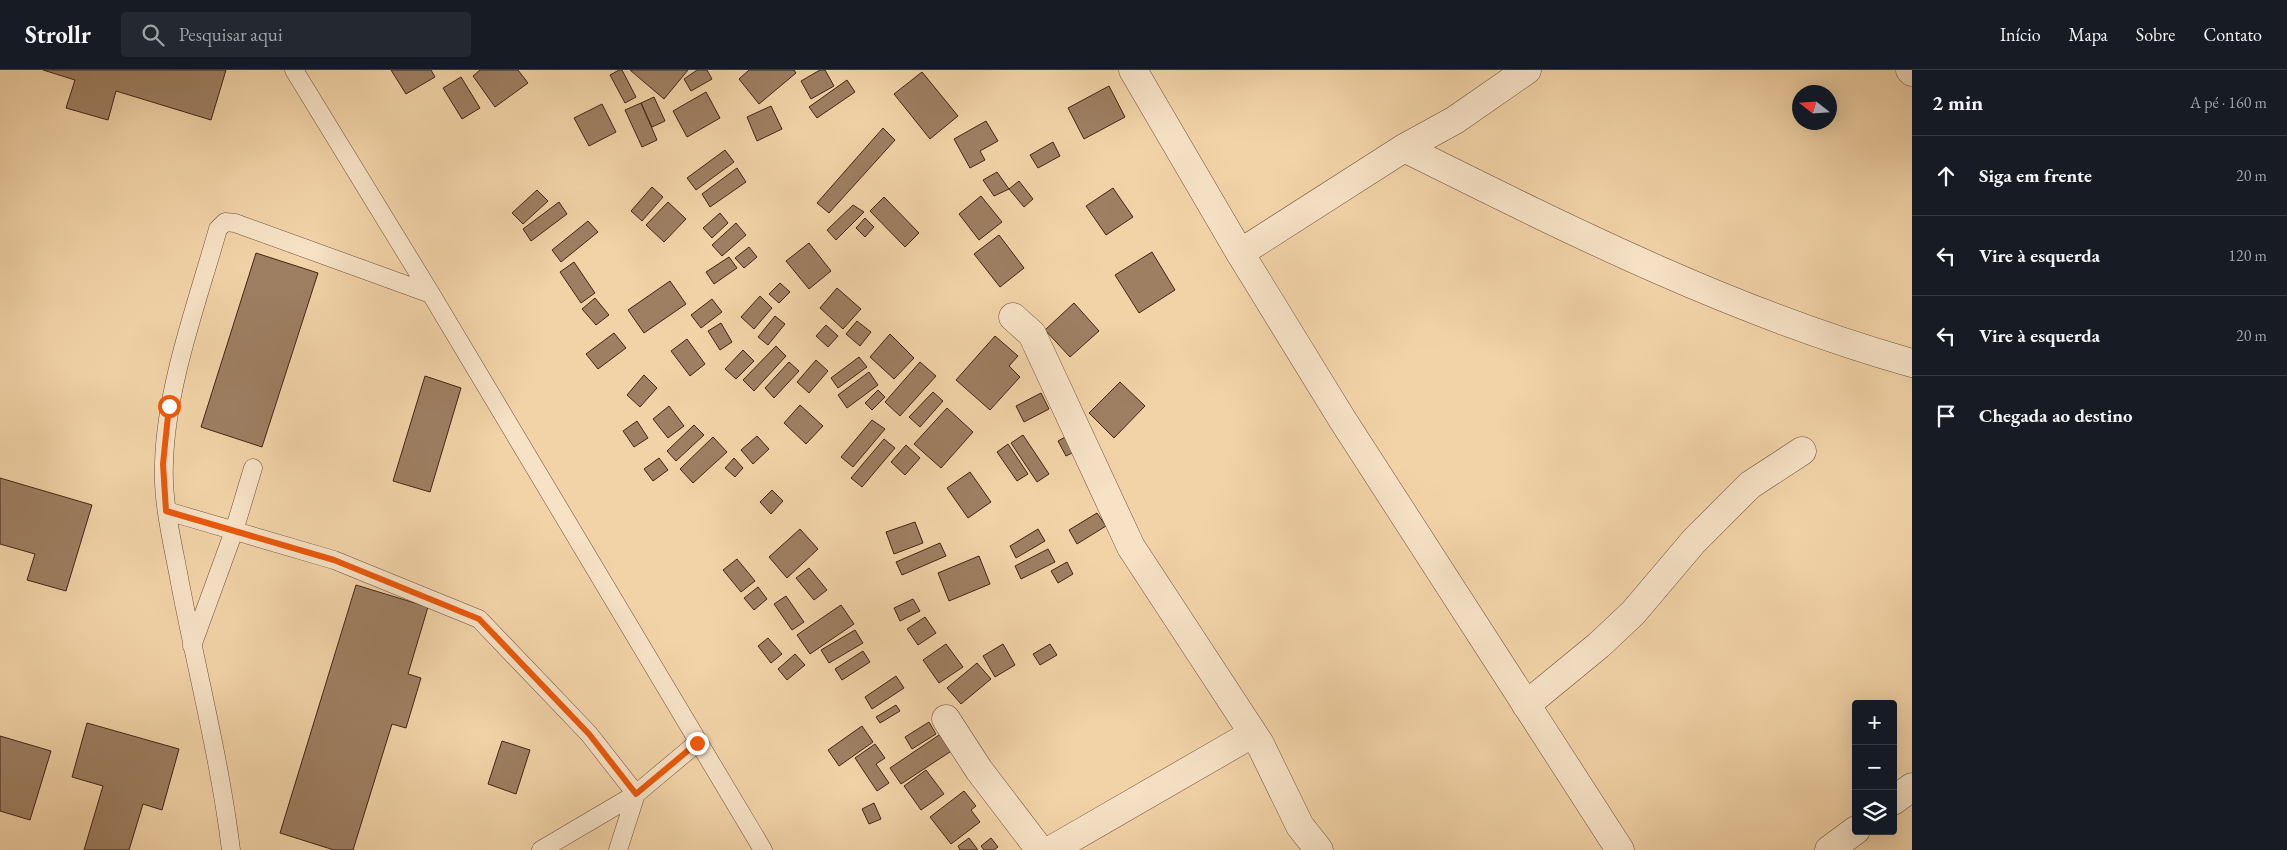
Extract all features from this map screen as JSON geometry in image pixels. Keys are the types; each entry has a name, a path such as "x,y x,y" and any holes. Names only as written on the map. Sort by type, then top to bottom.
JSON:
{"street":[{"path":"1133,70 1240,253 1342,419 1620,850"},
{"path":"1240,253 1404,148 1455,120 1527,70"},
{"path":"1404,148 1524,208 1685,283 1846,344 1912,363"},
{"path":"1013,317 1032,334 1131,548 1260,744 1300,826 1319,850"},
{"path":"1526,705 1599,645 1633,613 1694,541 1750,485 1802,451"},
{"path":"946,719 979,770 1040,850"},
{"path":"1052,850 1252,734"},
{"path":"1897,798 1912,786"},
{"path":"1829,850 1852,833"}],"lane":[{"path":"294,70 431,294 697,743 763,850"},
{"path":"231,850 225,799 192,646 166,511 163,464 169,406 218,228 225,222 235,223 431,294"},
{"path":"192,646 234,531 253,468"},
{"path":"166,511 334,560 479,619 589,734 636,794"},
{"path":"541,850 636,794 697,743"},
{"path":"618,850 636,794"}],"building":[{"path":"43,70 226,70 211,120 116,91 108,120 66,108 75,80"},
{"path":"391,70 431,70 435,77 406,94"},
{"path":"480,70 518,70 528,83 495,107 473,76"},
{"path":"622,70 636,97 625,103 610,75"},
{"path":"630,70 688,70 664,99"},
{"path":"697,70 707,70 712,79 691,91 684,79"},
{"path":"749,70 794,70 796,73 759,104 739,79"},
{"path":"820,70 825,70 834,86 811,99 801,81"},
{"path":"922,72 958,116 930,139 894,94"},
{"path":"461,77 480,108 462,119 443,88"},
{"path":"847,80 855,92 817,118 809,107"},
{"path":"1109,86 1125,117 1084,139 1068,108"},
{"path":"706,92 720,118 687,137 673,111"},
{"path":"654,97 665,121 652,127 641,103"},
{"path":"641,103 657,140 642,147 625,110"},
{"path":"602,104 616,132 589,146 574,118"},
{"path":"771,106 782,129 757,141 747,117"},
{"path":"986,121 998,141 980,151 985,160 970,168 954,139"},
{"path":"883,128 895,140 829,213 817,203"},
{"path":"1053,142 1060,156 1038,168 1030,155"},
{"path":"725,150 734,162 696,190 687,178"},
{"path":"737,168 746,182 710,207 702,194"},
{"path":"997,172 1009,189 994,196 983,180"},
{"path":"1019,181 1033,199 1024,207 1009,189"},
{"path":"652,187 663,197 642,221 631,211"},
{"path":"1113,188 1133,217 1106,235 1086,206"},
{"path":"537,190 548,201 523,224 512,213"},
{"path":"981,196 1002,222 979,240 959,214"},
{"path":"884,197 919,233 905,247 870,211"},
{"path":"559,202 567,214 531,241 523,229"},
{"path":"668,202 686,219 664,242 646,225"},
{"path":"853,205 864,212 836,240 827,230"},
{"path":"720,213 728,223 712,238 703,228"},
{"path":"865,218 874,227 865,237 856,228"},
{"path":"588,221 598,232 561,262 552,250"},
{"path":"736,223 746,235 722,256 712,245"},
{"path":"999,235 1024,268 1000,287 974,254"},
{"path":"809,243 831,271 809,289 786,261"},
{"path":"749,247 757,257 744,268 735,258"},
{"path":"1152,252 1175,290 1139,313 1115,275"},
{"path":"256,253 318,273 262,447 201,427"},
{"path":"729,257 737,268 714,284 706,272"},
{"path":"574,262 595,293 581,303 560,272"},
{"path":"670,281 686,304 644,333 628,310"},
{"path":"780,283 790,292 779,303 769,294"},
{"path":"837,288 861,309 843,329 820,308"},
{"path":"760,296 772,308 754,329 741,317"},
{"path":"595,298 609,315 596,325 582,309"},
{"path":"712,299 722,312 701,328 691,315"},
{"path":"1074,303 1099,331 1070,357 1045,330"},
{"path":"775,316 785,324 768,345 758,337"},
{"path":"857,321 871,332 860,346 846,334"},
{"path":"721,323 732,342 720,350 708,331"},
{"path":"826,325 838,336 828,347 816,336"},
{"path":"614,333 626,348 598,369 586,354"},
{"path":"890,334 914,358 894,379 870,357"},
{"path":"995,336 1018,356 1009,366 1020,377 990,410 956,380"},
{"path":"687,339 705,364 690,376 671,351"},
{"path":"776,346 786,356 754,391 743,380"},
{"path":"743,350 754,361 736,379 725,369"},
{"path":"859,357 867,367 838,388 831,378"},
{"path":"816,360 828,371 809,393 797,382"},
{"path":"789,362 799,371 774,398 765,388"},
{"path":"920,362 936,376 900,416 885,402"},
{"path":"869,372 878,385 847,408 838,395"},
{"path":"644,375 657,388 640,407 627,395"},
{"path":"425,376 461,388 430,492 393,481"},
{"path":"1120,382 1145,406 1114,438 1089,413"},
{"path":"878,390 885,397 872,410 865,403"},
{"path":"933,392 943,401 920,427 909,417"},
{"path":"1041,393 1049,409 1024,422 1016,406"},
{"path":"800,405 823,426 806,444 784,423"},
{"path":"669,406 684,426 668,438 653,419"},
{"path":"947,408 973,432 941,468 914,444"},
{"path":"872,420 885,429 853,467 841,457"},
{"path":"637,421 648,438 634,447 623,431"},
{"path":"694,425 704,435 676,461 667,451"},
{"path":"1074,432 1082,448 1066,456 1058,441"},
{"path":"1023,435 1049,474 1037,482 1011,443"},
{"path":"757,436 769,449 753,464 741,450"},
{"path":"713,437 727,452 693,483 680,469"},
{"path":"884,439 895,448 862,487 851,478"},
{"path":"1008,444 1028,474 1017,481 997,452"},
{"path":"906,445 920,458 905,475 891,462"},
{"path":"659,458 668,470 653,481 644,469"},
{"path":"734,458 743,468 735,477 725,468"},
{"path":"970,472 991,502 968,518 947,488"},
{"path":"0,478 92,505 66,591 27,580 35,554 0,544"},
{"path":"772,490 783,501 771,514 760,502"},
{"path":"1097,513 1106,526 1077,544 1069,530"},
{"path":"915,522 923,543 894,554 886,532"},
{"path":"800,529 818,549 787,578 769,557"},
{"path":"1038,529 1045,541 1016,558 1010,546"},
{"path":"940,543 946,556 902,575 896,562"},
{"path":"1048,549 1055,562 1021,579 1015,566"},
{"path":"979,556 990,584 949,601 938,573"},
{"path":"737,559 755,581 741,592 723,570"},
{"path":"1067,562 1073,574 1058,583 1051,571"},
{"path":"809,568 827,590 814,600 796,578"},
{"path":"356,585 428,607 408,674 421,678 406,728 392,724 353,850 334,850 280,833"},
{"path":"758,587 767,599 754,610 744,598"},
{"path":"786,596 804,622 792,630 774,604"},
{"path":"913,599 920,611 900,621 894,608"},
{"path":"841,605 854,624 810,654 797,635"},
{"path":"925,617 936,633 918,645 907,629"},
{"path":"855,630 863,643 829,663 821,650"},
{"path":"768,638 782,654 771,663 758,646"},
{"path":"946,644 963,667 939,683 923,660"},
{"path":"1003,644 1015,665 995,677 983,656"},
{"path":"1050,644 1057,655 1040,665 1033,654"},
{"path":"863,651 870,662 842,680 835,669"},
{"path":"795,654 805,665 787,680 778,669"},
{"path":"977,663 991,679 961,704 947,688"},
{"path":"896,676 904,688 872,709 865,697"},
{"path":"896,705 900,711 880,723 876,717"},
{"path":"929,722 936,734 912,749 905,737"},
{"path":"87,723 179,749 162,810 143,804 129,850 84,850 103,786 72,777"},
{"path":"862,726 873,742 839,766 828,750"},
{"path":"942,733 953,750 901,784 890,768"},
{"path":"0,736 51,751 30,820 0,811"},
{"path":"502,741 530,750 516,794 488,784"},
{"path":"875,744 885,758 876,764 889,783 877,791 855,758"},
{"path":"926,770 944,794 921,810 904,786"},
{"path":"964,791 976,806 971,810 980,822 951,844 930,817"},
{"path":"874,803 881,819 869,824 862,809"},
{"path":"969,838 978,850 960,850 958,846"},
{"path":"991,838 998,847 994,850 984,850 981,846"}],"route":[{"path":"169,406 163,464 166,511 334,560 479,619 589,734 636,794 697,743"}]}
